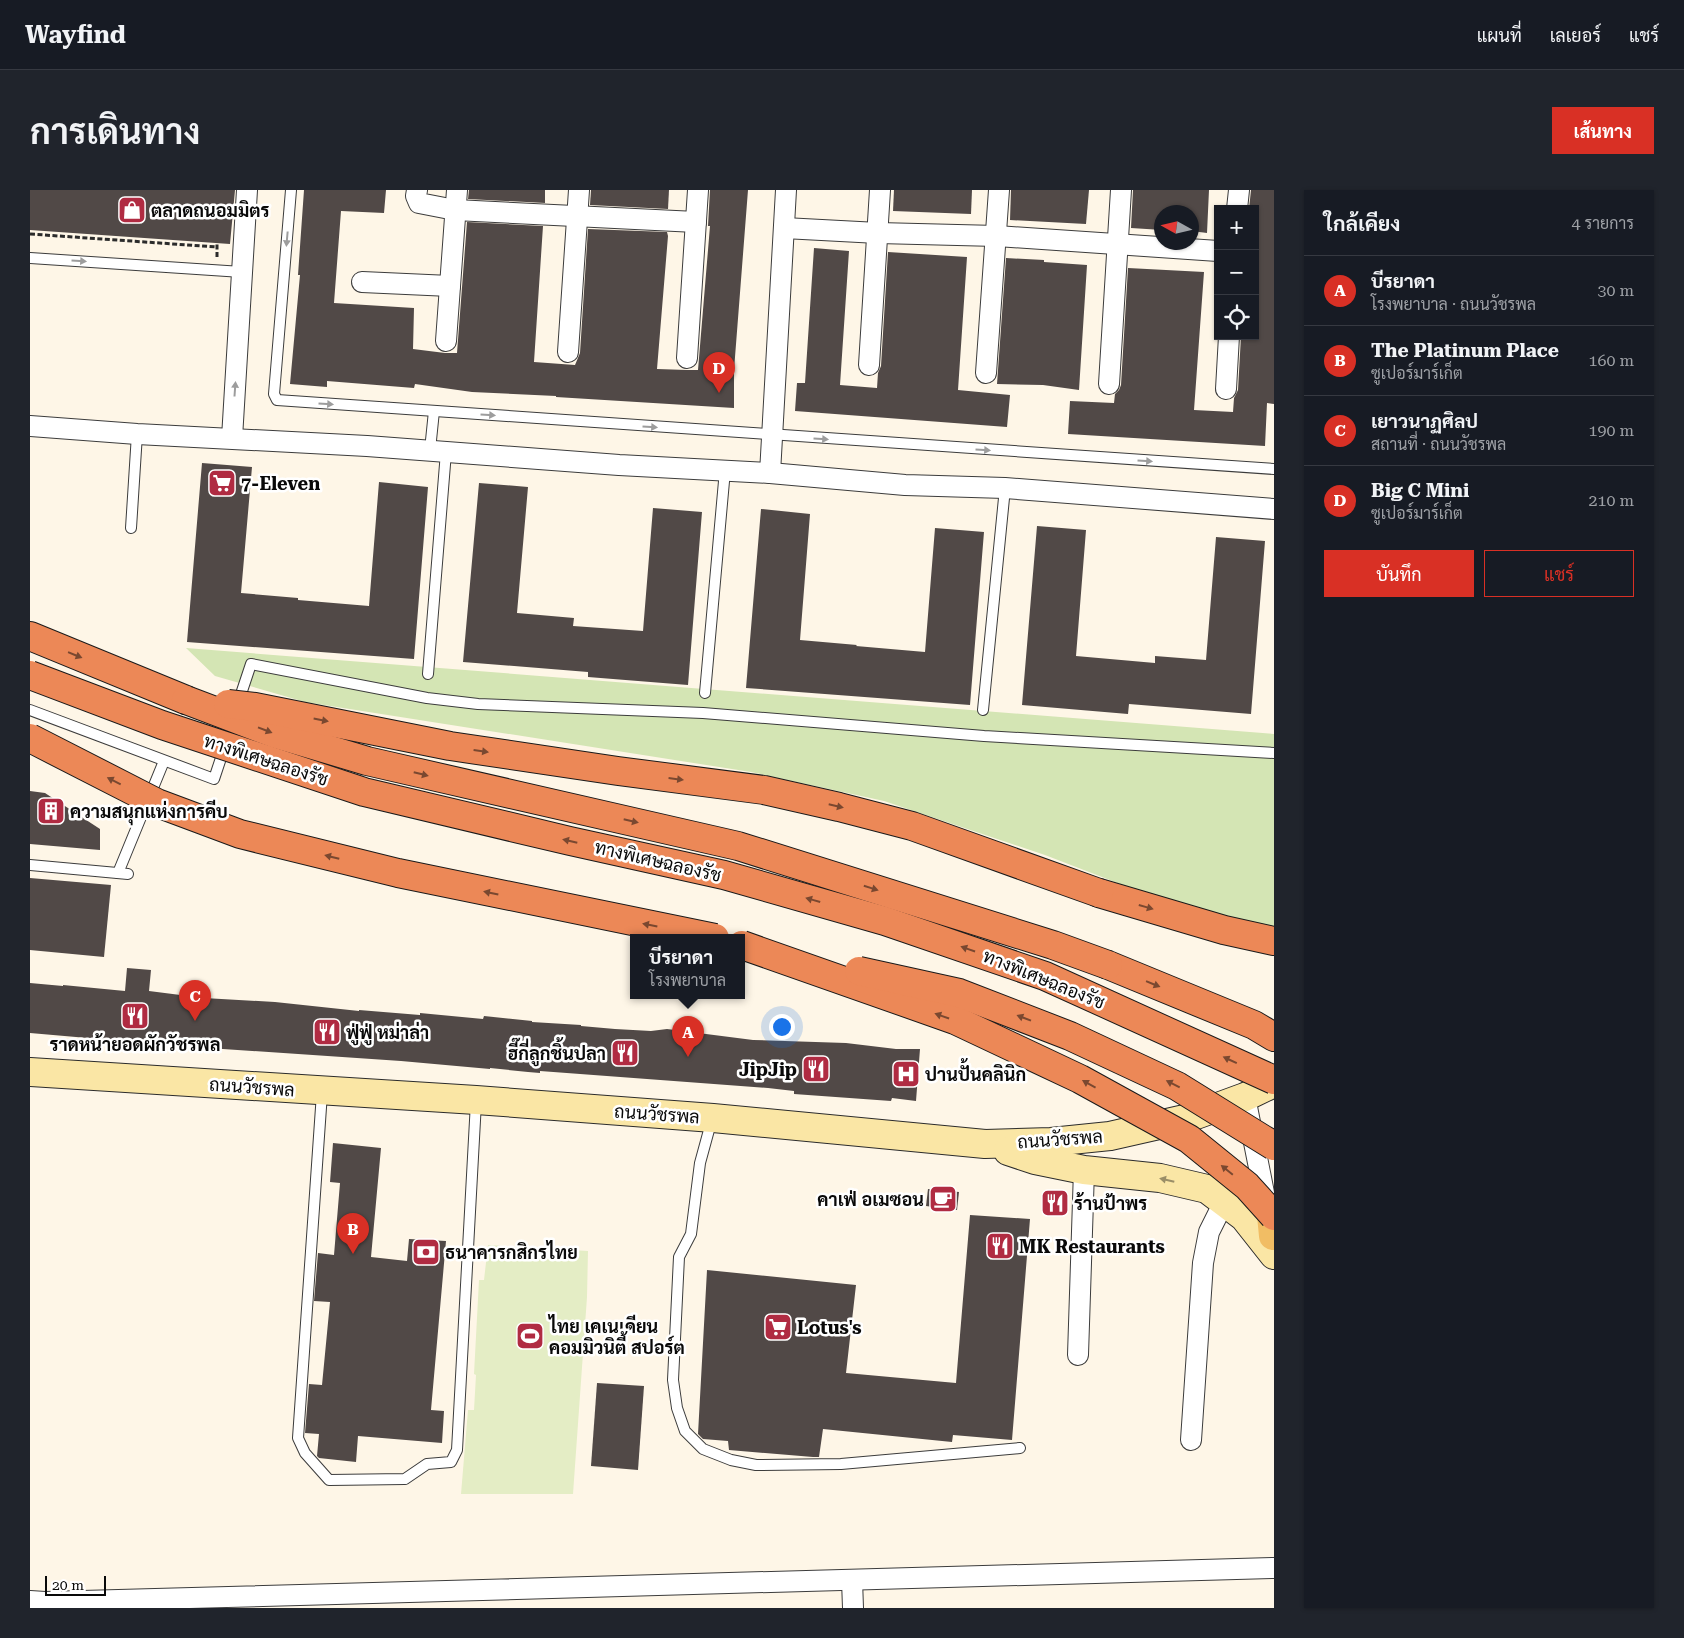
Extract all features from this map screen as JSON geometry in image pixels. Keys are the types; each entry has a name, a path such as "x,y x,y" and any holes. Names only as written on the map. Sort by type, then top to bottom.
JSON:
{"highway":[{"name":"ทางพิเศษฉลองรัช","path":"30,636 186,700 273,733 367,761 738,846 1053,945 1108,965 1267,1031"},
{"name":"ทางพิเศษฉลองรัช","path":"30,675 162,725 364,792 724,875 885,921 1045,976 1274,1082"},
{"path":"186,700 255,707 450,746 764,790 912,826 1099,893 1224,930 1274,941"},
{"path":"30,738 156,803 240,834 398,873 695,934"},
{"path":"745,946 958,993 1070,1036 1177,1086 1274,1146"},
{"path":"745,946 955,1020 1080,1079 1189,1139 1247,1186 1274,1237"}],"main road":[{"name":"ถนนวัชรพล","path":"30,1072 322,1092 476,1100 713,1118 985,1144 1051,1142 1110,1136 1185,1119 1245,1097 1274,1082"},
{"path":"985,1144 1034,1160 1084,1170 1160,1178 1207,1189 1274,1237"},
{"path":"1274,1207 1271,1215 1274,1237"}],"street":[{"path":"232,438 247,190"},
{"path":"417,190 416,196 419,203 455,210 696,222"},
{"path":"446,341 457,190"},
{"path":"568,352 579,190"},
{"path":"687,358 698,190"},
{"path":"770,473 786,190"},
{"path":"869,365 880,190"},
{"path":"986,373 1000,190"},
{"path":"1109,384 1121,190"},
{"path":"1238,205 1239,190"},
{"path":"784,228 997,236 1214,251"},
{"path":"362,282 450,286"},
{"path":"1226,389 1229,340"},
{"path":"30,426 438,451 619,465 725,470 905,484 1005,488 1274,509"},
{"path":"1245,1097 1274,1237"},
{"path":"1078,1355 1084,1170"},
{"path":"1190,1440 1203,1263 1209,1232 1224,1202"},
{"path":"30,1601 134,1600 1274,1568"},
{"path":"852,1580 853,1608"}],"lane":[{"path":"291,190 274,394 277,400 1274,469"},
{"path":"30,258 242,272"},
{"path":"428,674 438,451 434,411"},
{"path":"131,528 137,434"},
{"path":"705,693 725,470"},
{"path":"983,710 1005,488"},
{"path":"30,710 214,779 251,664 427,698 478,704 703,713 984,736 1274,753"},
{"path":"30,865 123,873 164,761"},
{"path":"322,1092 298,1438 305,1453 328,1480 405,1479 427,1464 451,1462 457,1450 476,1100"},
{"path":"713,1118 700,1163 692,1234 679,1257 673,1380 677,1408 685,1431 702,1449 731,1460 756,1465 841,1464 1020,1448"}],"path":[{"path":"30,234 217,247"}],"green space":[{"path":"186,648 1274,734 1274,930 1177,906 1045,855 884,801 751,772 305,702 215,676"},
{"name":"ไทย เคเนเดียน คอมมิวนิตี้ สปอร์ต","path":"488,1245 588,1251 587,1297 573,1494 461,1494 468,1410 474,1410 479,1280 484,1280"}],"building":[{"name":"ตลาดถนอมมิตร","path":"30,190 235,190 230,244 30,230"},
{"path":"304,190 386,190 384,213 341,211 334,303 414,308 413,349 445,353 457,353 467,222 543,226 534,362 575,365 580,353 588,229 667,232 657,369 698,370 710,226 708,226 710,190 748,190 734,370 734,408 472,392 415,384 414,388 327,381 327,387 290,384 300,275 298,275"},
{"path":"469,190 545,190 545,203 468,199"},
{"path":"591,190 669,190 668,209 590,205"},
{"path":"894,190 972,190 971,214 893,211"},
{"path":"1011,190 1089,190 1086,224 1010,220"},
{"path":"1133,190 1209,190 1207,233 1199,232 1199,205 1154,205 1154,229 1131,228"},
{"path":"1251,190 1274,190 1274,404 1267,403 1265,446 1068,434 1070,401 1114,403 1115,394 1121,385 1128,268 1204,272 1194,410 1233,412 1234,398 1238,390 1241,340 1259,340 1259,205 1249,205"},
{"path":"814,248 849,251 840,385 877,388 878,373 881,366 888,252 967,257 958,390 1010,395 1007,427 795,411 797,383 805,383"},
{"path":"1006,258 1087,265 1079,390 1043,385 997,384"},
{"path":"202,463 252,467 241,593 298,598 298,600 369,606 379,482 428,487 414,659 187,642"},
{"path":"479,483 528,487 517,613 574,618 573,626 643,631 653,508 702,512 688,685 588,677 588,672 463,662"},
{"path":"761,509 810,514 800,640 856,646 925,652 935,528 984,532 970,705 746,688"},
{"path":"1037,526 1086,530 1076,656 1155,663 1155,656 1206,660 1216,537 1265,541 1251,714 1129,704 1128,714 1022,705"},
{"name":"ความสนุกแห่งการคีบ","path":"30,791 45,793 100,829 100,850 30,844"},
{"path":"30,878 111,885 104,957 30,950"},
{"path":"127,968 151,970 149,991 204,998 275,1002 420,1015 420,1013 483,1019 484,1016 615,1029 651,1031 667,1029 753,1040 846,1043 896,1049 920,1049 916,1101 892,1098 891,1101 794,1094 794,1091 768,1088 540,1071 540,1073 30,1033 30,983 125,991"},
{"path":"333,1143 381,1148 371,1257 407,1261 409,1239 446,1241 431,1410 444,1411 442,1443 358,1436 356,1462 319,1458 317,1456 319,1434 305,1433 309,1384 322,1385 330,1302 314,1301 318,1253 334,1255 340,1183 330,1182"},
{"name":"คาเฟ่ อเมซอน","path":"928,1189 959,1192 957,1210 926,1206"},
{"path":"970,1215 1030,1219 1012,1440 953,1435 952,1442 823,1429 819,1457 813,1457 729,1450 728,1441 703,1439 698,1434 707,1270 856,1285 846,1373 956,1383"},
{"path":"597,1383 644,1386 638,1470 591,1466"}],"place":[{"name":"ตลาดถนอมมิตร","path":"132,210"},
{"name":"Big C Mini","path":"719,393"},
{"name":"7-Eleven","path":"222,483"},
{"name":"ความสนุกแห่งการคีบ","path":"51,811"},
{"name":"ราดหน้ายอดผักวัชรพล","path":"135,1016"},
{"name":"เยาวนาฏศิลป","path":"195,1021"},
{"name":"ฟู่ฟู่ หม่าล่า","path":"327,1032"},
{"name":"ฮี๊กี่ลูกชิ้นปลา","path":"625,1053"},
{"name":"บีรยาดา","path":"688,1057"},
{"name":"JipJip","path":"816,1069"},
{"name":"ปานปั้นคลินิก","path":"906,1074"},
{"name":"คาเฟ่ อเมซอน","path":"943,1199"},
{"name":"ร้านป้าพร","path":"1055,1203"},
{"name":"MK Restaurants","path":"1000,1246"},
{"name":"ธนาคารกสิกรไทย","path":"426,1252"},
{"name":"The Platinum Place","path":"353,1254"},
{"name":"Lotus's","path":"778,1327"},
{"name":"ไทย เคเนเดียน คอมมิวนิตี้ สปอร์ต","path":"530,1336"}]}
